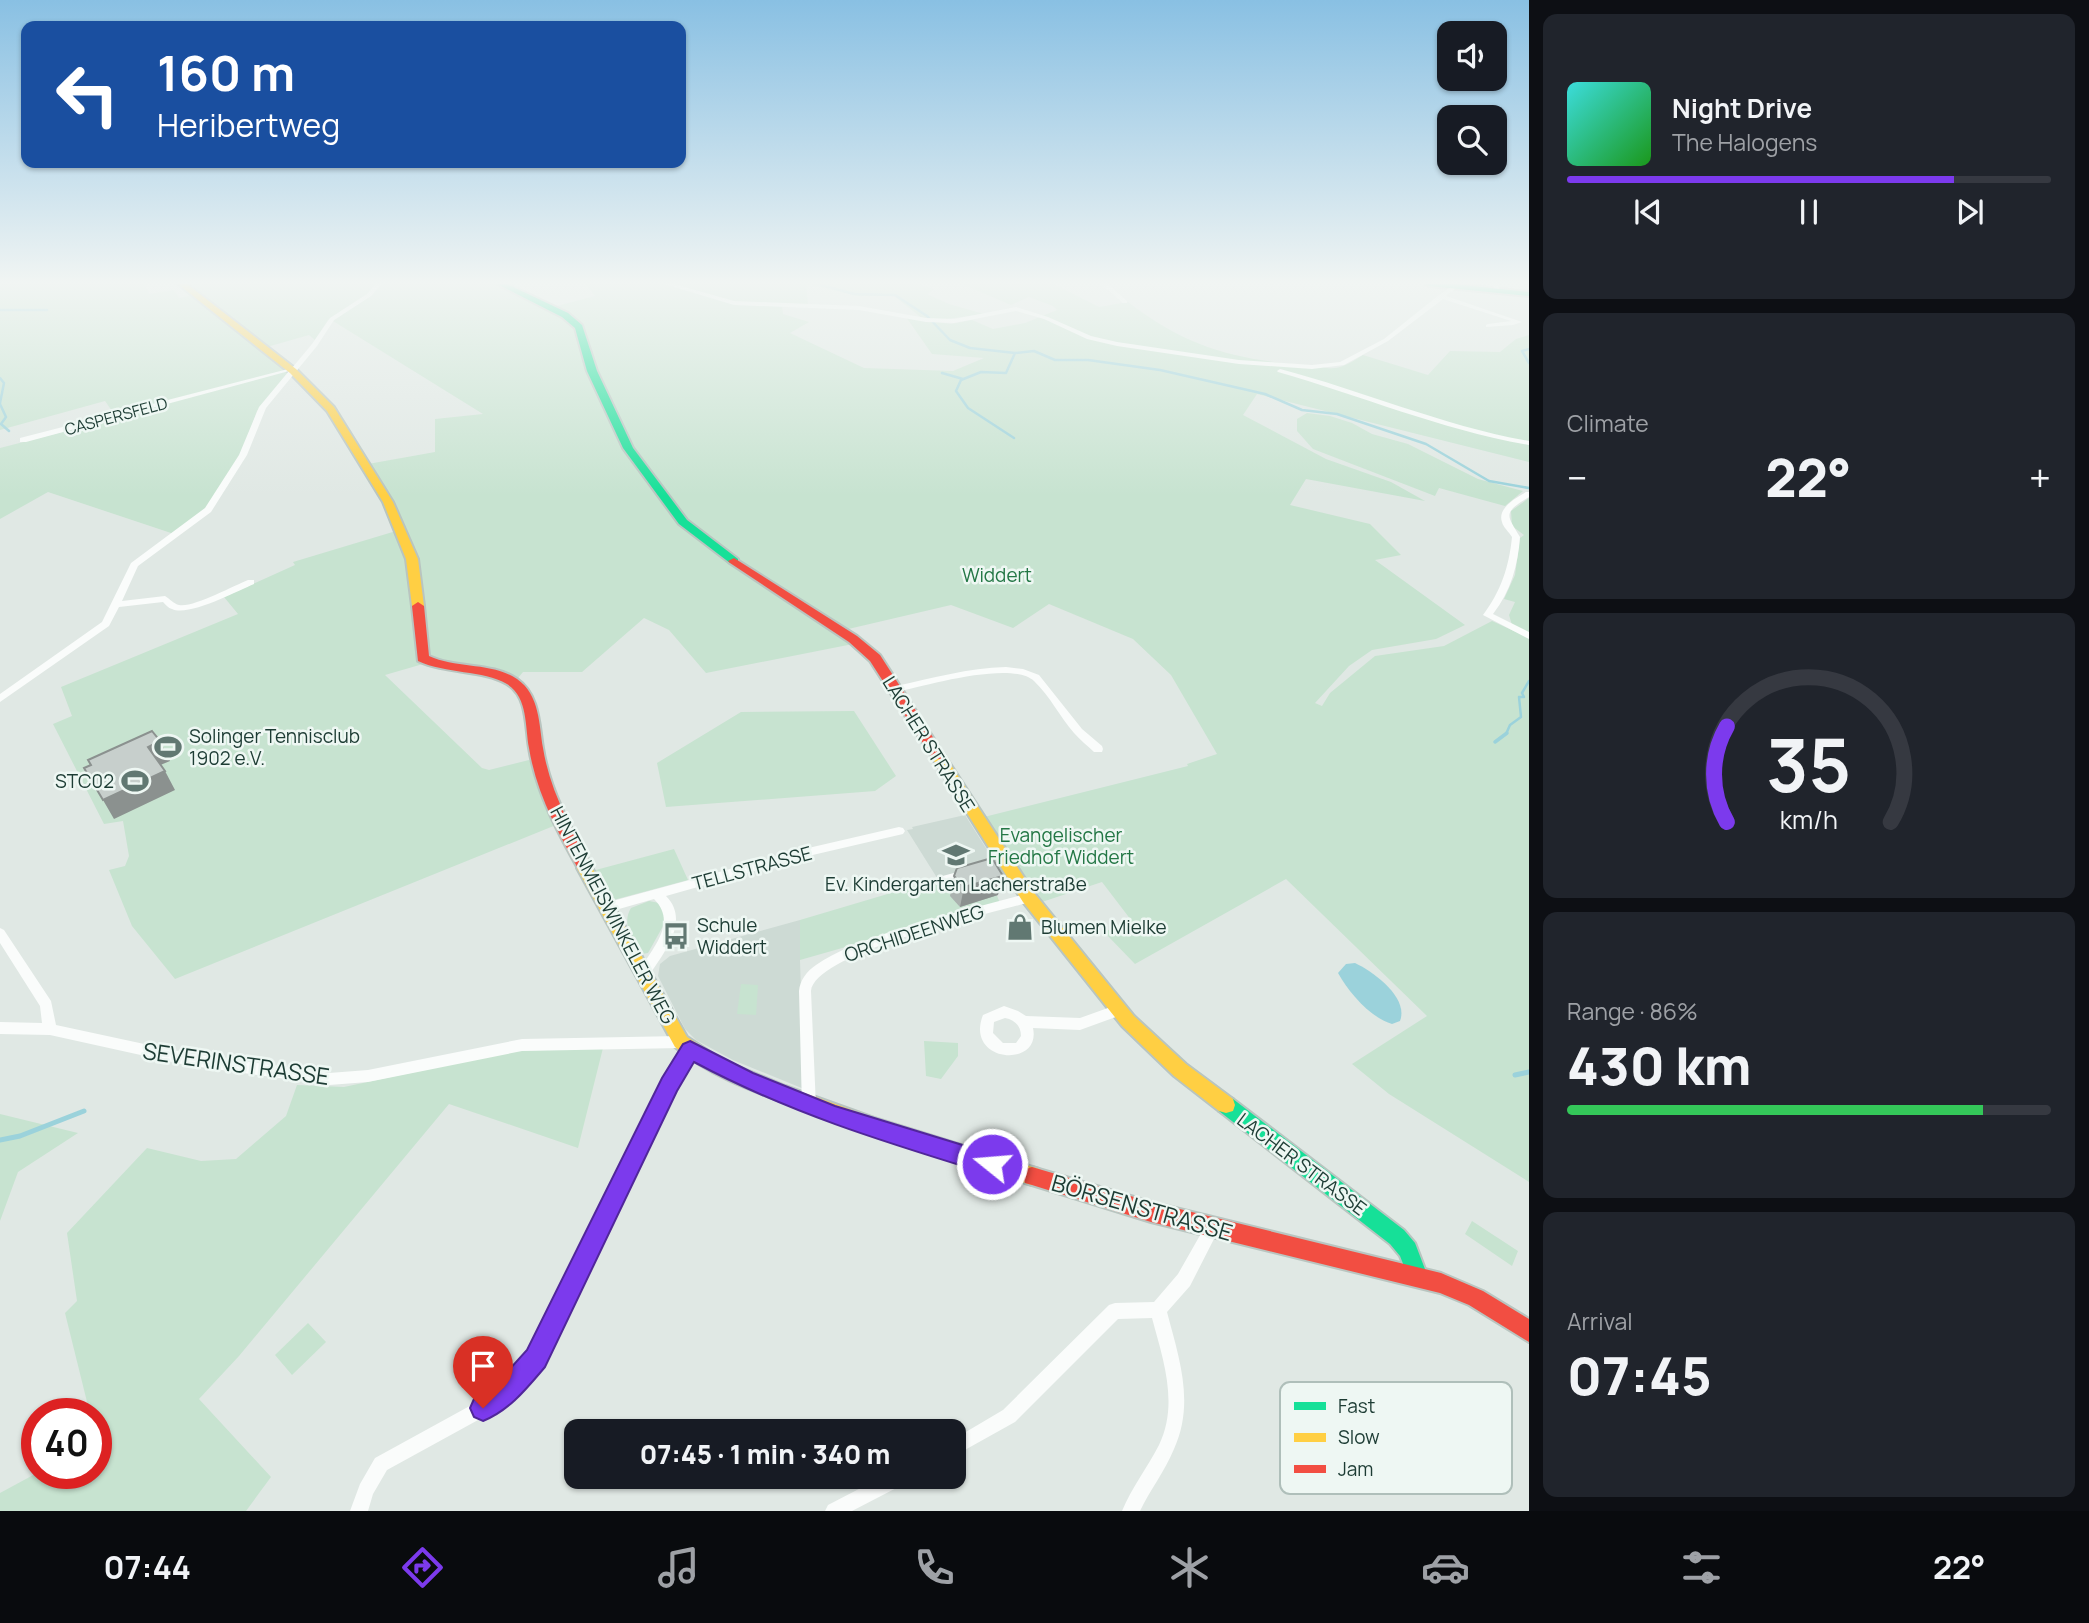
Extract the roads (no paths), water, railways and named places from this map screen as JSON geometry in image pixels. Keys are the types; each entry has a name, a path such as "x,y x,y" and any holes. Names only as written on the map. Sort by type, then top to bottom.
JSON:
{"street":[{"name":"HINTENMEISWINKELER WEG","path":"272,355 292,370 331,409 388,502 416,574 423,658 435,665 507,680 524,695 548,791 606,908 686,1046"},
{"path":"0,699 36,671 101,629 110,620 128,575 138,560 208,510 243,455 260,411 304,355"},
{"name":"LACHER STRASSE","path":"587,355 592,372 628,448 683,522 747,572 860,643 875,658 1000,863 1119,1010 1150,1044 1180,1070 1398,1237 1408,1250 1418,1277"},
{"path":"1193,355 1253,363 1312,367 1342,364 1359,355"},
{"path":"1253,363 1347,390 1456,429 1529,443"},
{"name":"CASPERSFELD","path":"23,440 292,370"},
{"path":"1529,494 1512,506 1506,516 1505,521 1516,537 1512,573 1498,606 1489,614 1491,618 1529,636"},
{"path":"117,604 165,599 180,608 214,598 251,582"},
{"path":"895,688 988,672 1027,672 1036,677 1078,731 1098,749"},
{"name":"TELLSTRASSE","path":"606,908 804,853 899,831"},
{"path":"939,881 982,869"},
{"path":"644,973 666,936 672,920 669,905 657,894"},
{"name":"ORCHIDEENWEG","path":"809,1107 805,986 818,969 854,949 1029,898"},
{"path":"0,933 46,1005 50,1029"},
{"path":"1024,1022 1080,1024 1119,1010"},
{"name":"SEVERINSTRASSE","path":"0,1028 50,1029 186,1059 329,1079 368,1076 522,1045 686,1046"},
{"path":"359,1511 366,1490 381,1464 490,1404 531,1367 686,1046"},
{"name":"BÖRSENSTRASSE","path":"686,1046 746,1079 809,1107 1213,1228 1418,1277 1459,1290 1529,1331"},
{"path":"966,1441 1009,1416 1115,1311 1158,1310 1184,1280 1213,1228"},
{"path":"1131,1511 1170,1441 1176,1413 1176,1381 1158,1310"},
{"path":"834,1511 877,1489"}],"water":[{"path":"1355,963 1380,979 1395,995 1401,1012 1400,1021 1392,1024 1384,1021 1361,1004 1348,989 1338,973 1346,964"}],"waterway":[{"path":"1014,355 1006,373 981,372 961,380 956,391 968,408 1014,438"},
{"path":"1042,355 1055,360 1088,360 1160,370 1265,394 1302,410 1337,414 1426,444 1489,481 1529,488"},
{"path":"1524,355 1529,363"},
{"path":"942,373 963,379"},
{"path":"0,378 4,383 0,403"},
{"path":"0,404 6,417 1,424 9,431"},
{"path":"1506,734 1510,725 1521,717 1519,697 1524,697 1522,693 1529,681"},
{"path":"1495,742 1506,734"},
{"path":"1515,1075 1529,1072"},
{"path":"0,1140 20,1136 84,1111"}],"place":[{"name":"Solinger Tennisclub 1902 e.V.","path":"168,747"},
{"name":"STC02","path":"135,781"},
{"name":"Ev. Kindergarten Lacherstraße","path":"956,855"},
{"name":"Blumen Mielke","path":"1020,927"},
{"name":"Schule Widdert","path":"676,936"}],"park label":[{"name":"Widdert","path":"997,575"},
{"name":"Evangelischer Friedhof Widdert","path":"1061,846"}]}
